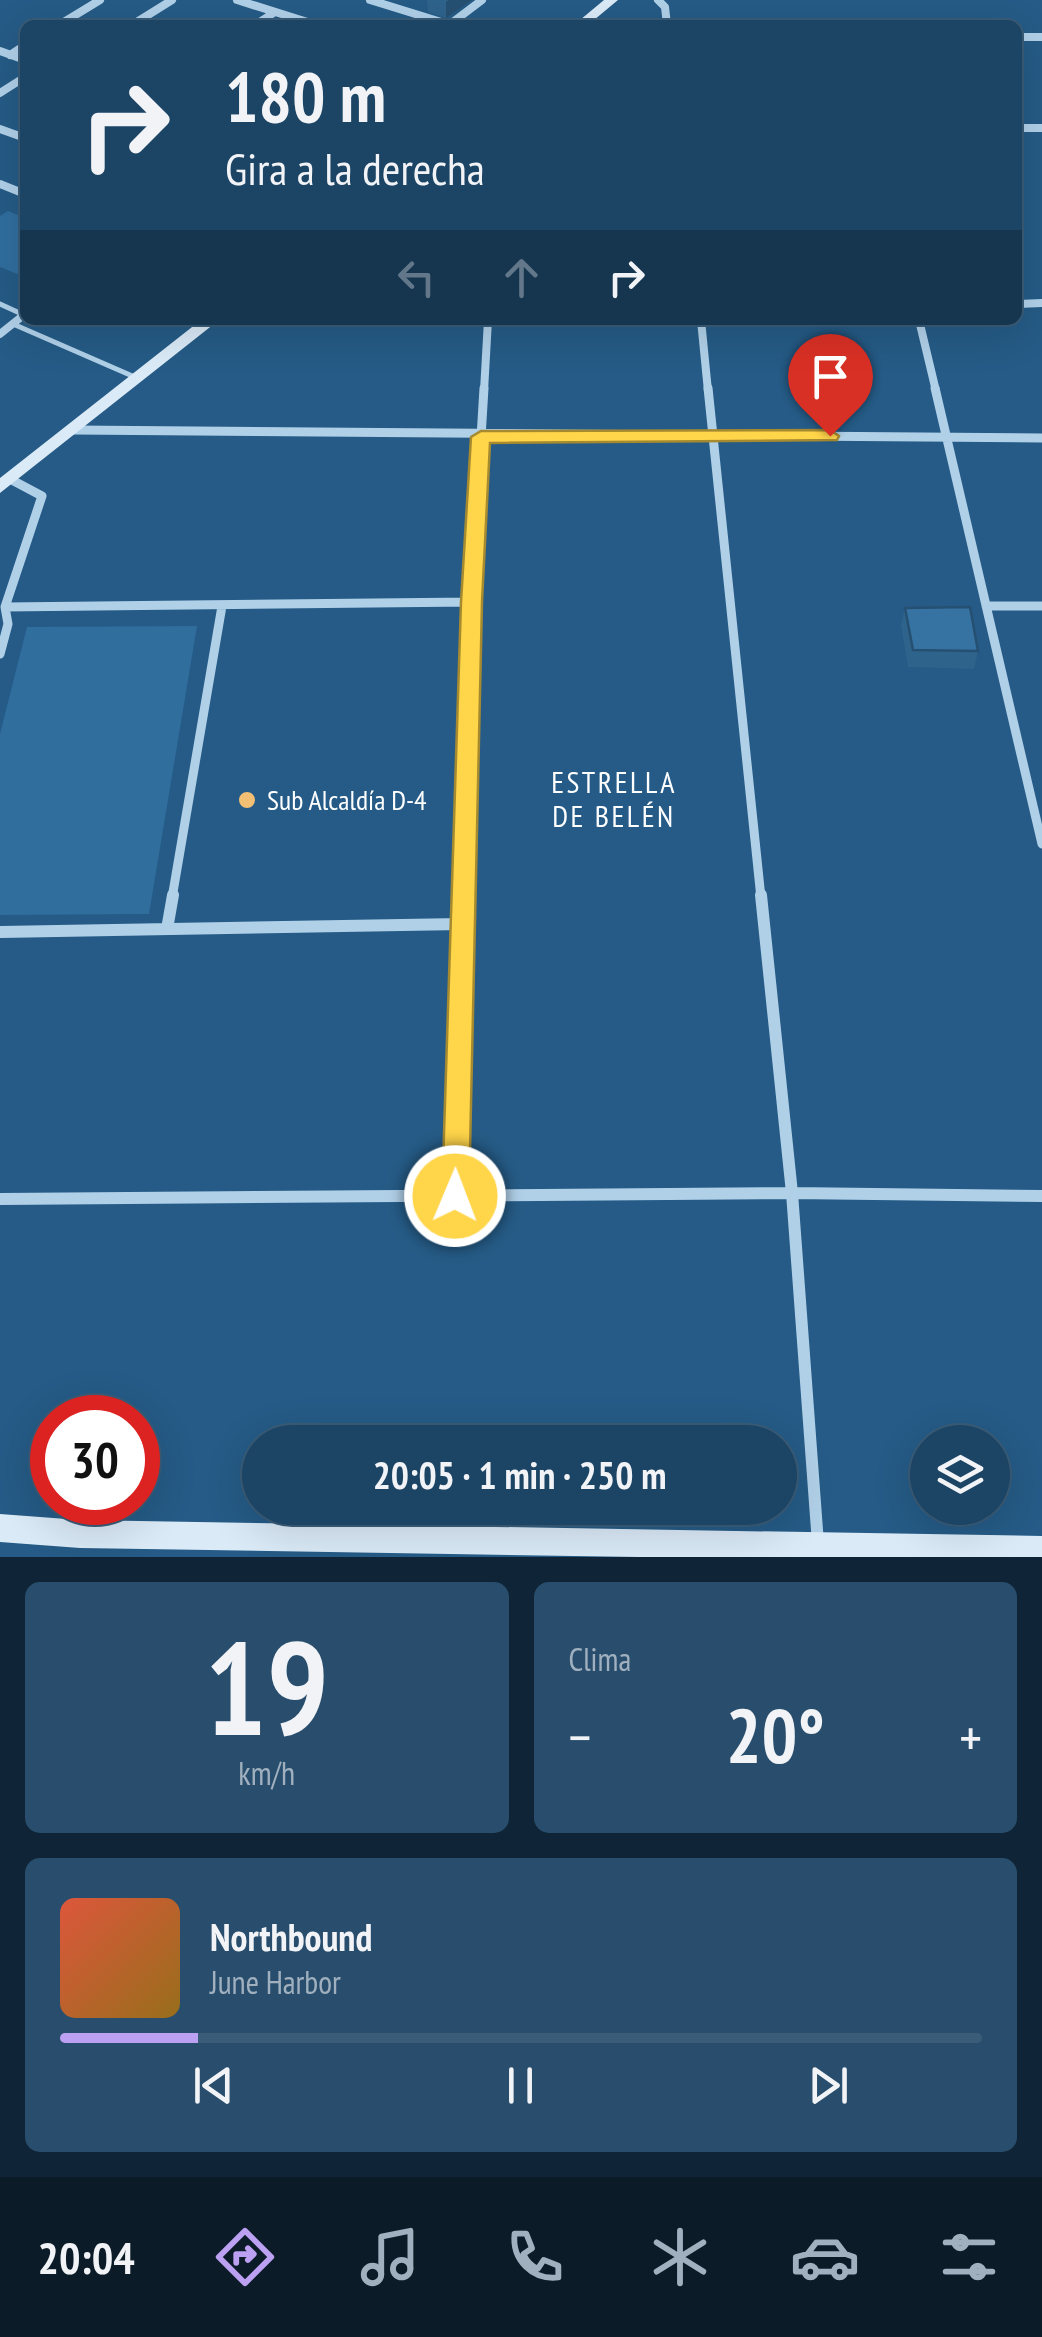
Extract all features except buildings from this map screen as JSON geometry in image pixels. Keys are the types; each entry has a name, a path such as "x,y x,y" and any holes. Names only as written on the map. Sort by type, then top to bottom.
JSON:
{"street":[{"path":"67,20 100,0"},
{"path":"140,20 172,0"},
{"path":"237,0 301,20"},
{"path":"370,0 434,20"},
{"path":"456,20 482,0"},
{"path":"586,20 612,0"},
{"path":"263,20 275,12"},
{"path":"10,55 20,49"},
{"path":"0,51 20,58"},
{"path":"0,334 20,318"},
{"path":"4,480 74,430 205,325"},
{"path":"455,1196 471,602 488,325"},
{"path":"702,325 792,1193 818,1551"},
{"path":"920,325 1042,844"},
{"path":"74,430 481,437 714,434 1042,438"},
{"path":"0,654 4,607 42,496 4,480"},
{"path":"4,607 471,602"},
{"path":"167,929 222,606"},
{"path":"986,606 1042,606"},
{"path":"0,932 461,924"},
{"path":"0,1199 792,1193 1042,1196"},
{"path":"0,1528 80,1534 818,1551 1042,1550"}],"lane":[{"path":"13,324 138,379"}],"shaded area":[{"path":"8,211 20,216 20,275 0,267 0,216"},
{"path":"197,626 149,914 0,915 0,734 27,627"}],"place":[{"name":"Sub Alcaldía D-4","path":"247,800"}],"district":[{"name":"ESTRELLA DE BELÉN","path":"614,800"}],"route":[{"path":"455,1196 471,602 481,437 830,436"}]}
